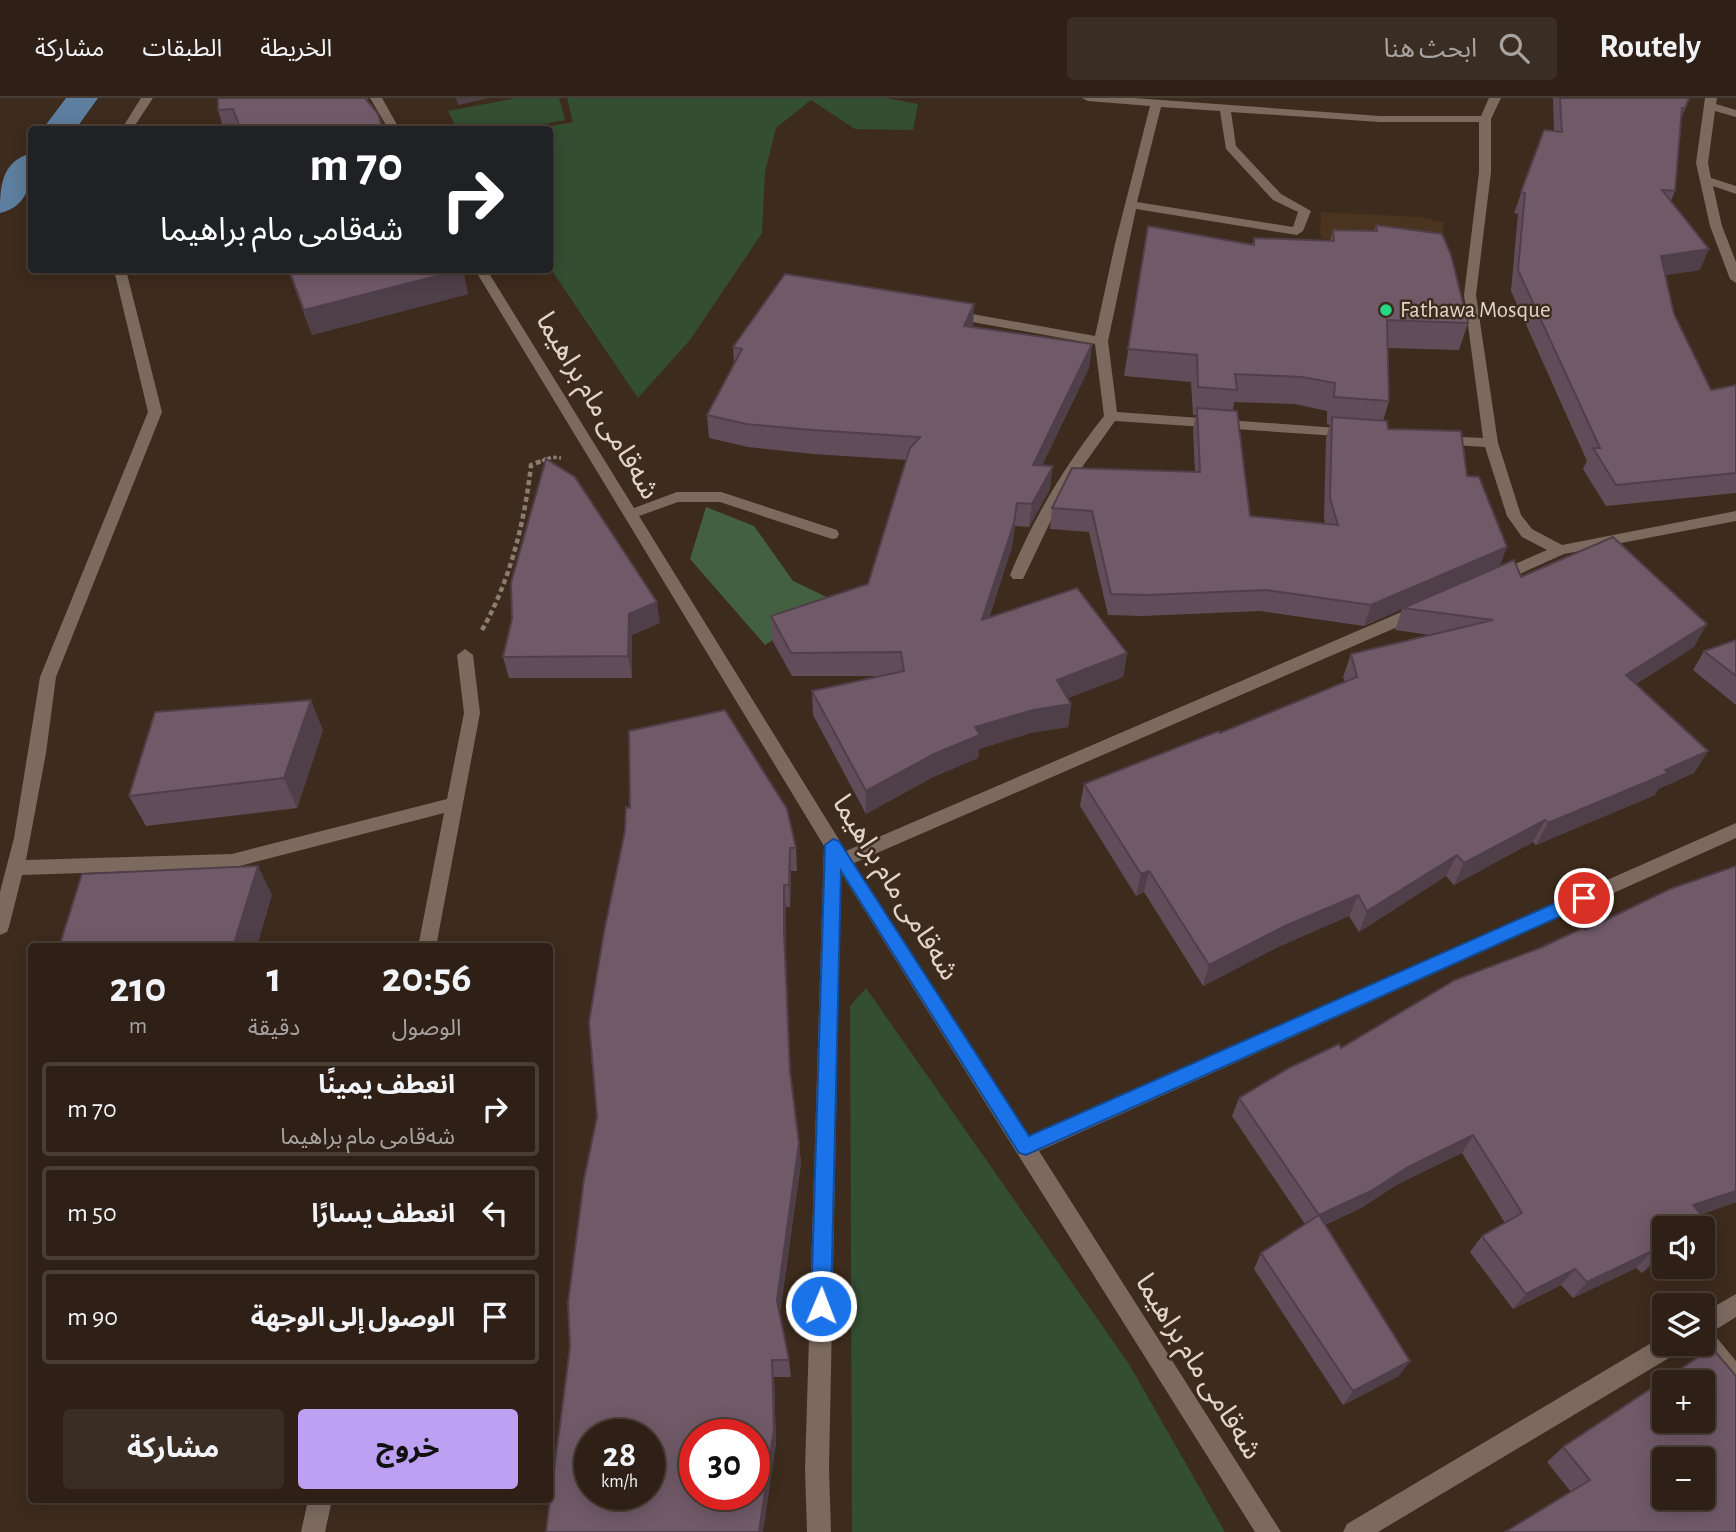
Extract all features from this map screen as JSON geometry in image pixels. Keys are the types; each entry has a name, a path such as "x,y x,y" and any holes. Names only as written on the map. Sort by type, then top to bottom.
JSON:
{"street":[{"path":"129,126 147,98"},
{"path":"376,98 394,126"},
{"path":"1088,98 1225,108 1252,104 1380,119 1485,119"},
{"path":"1495,98 1485,119 1485,172 1470,295 1491,443 1514,516 1527,533 1560,550"},
{"path":"1736,114 1710,102 1702,163 1716,226 1736,279"},
{"path":"1018,575 1035,530 1057,489 1082,451 1111,416 1101,341 1156,103"},
{"path":"1131,205 1297,231 1305,211 1277,197 1230,147 1225,108"},
{"path":"1706,180 1736,190"},
{"path":"0,927 38,753 48,677 155,412 121,273"},
{"name":"شەقامی مام براهیما","path":"483,273 838,852 1269,1532"},
{"path":"930,311 1101,341"},
{"path":"1111,416 1364,434"},
{"path":"1419,438 1491,443"},
{"path":"631,514 677,497 721,497 832,534"},
{"path":"1484,583 1560,550 1736,516"},
{"path":"819,1532 817,1469 838,852 1432,606"},
{"path":"428,943 472,713 465,655"},
{"path":"15,867 232,861 454,804"},
{"path":"1026,1147 1736,830"},
{"path":"1715,1318 1736,1305"},
{"path":"1715,1354 1736,1379"},
{"path":"1354,1532 1652,1355"},
{"path":"313,1532 319,1503"}],"path":[{"path":"465,655 489,620 509,562 530,481 531,465 552,457 600,464"}],"shaded area":[{"path":"1321,212 1422,217 1444,223 1441,250 1415,244 1323,239 1320,234"}],"green space":[{"path":"516,98 559,98 565,120 534,126 456,126 448,111"},
{"path":"567,98 886,98 918,104 913,130 855,129 811,100 776,128 765,172 762,233 690,340 638,398 553,272 552,126 573,122"},
{"path":"706,507 754,526 793,581 833,600 765,645 690,559"},
{"path":"866,988 1129,1364 1225,1532 852,1532 850,1006"}],"building":[{"path":"218,98 365,98 378,114 382,126 239,126 233,109 218,110"},
{"path":"1560,98 1689,98 1685,108 1682,108 1675,191 1662,190 1709,249 1661,256 1674,314 1711,390 1736,385 1736,473 1616,485 1593,448 1600,448 1518,270 1525,193 1521,192 1544,130 1562,132"},
{"path":"1376,225 1442,234 1451,255 1468,323 1387,320 1389,401 1334,397 1335,383 1302,377 1235,374 1237,390 1198,387 1197,355 1128,349 1148,226 1254,245 1254,238 1334,241 1333,230 1377,231"},
{"path":"290,273 448,273 304,310"},
{"path":"785,274 974,304 964,326 1092,344 1033,465 1053,466 1032,504 1017,503 1014,523 982,620 1077,588 1127,653 1057,680 1071,704 1033,710 975,727 980,735 934,754 866,791 812,691 904,671 901,652 791,653 771,616 868,584 910,448 920,437 746,424 707,415 742,349 733,347"},
{"path":"1197,408 1237,411 1250,516 1338,525 1330,498 1332,417 1387,421 1388,429 1461,431 1467,476 1479,477 1507,547 1371,605 1266,590 1111,594 1092,511 1052,508 1072,468 1200,472"},
{"path":"546,459 575,477 657,602 629,614 628,656 503,657 512,619 511,583"},
{"path":"1613,537 1707,624 1626,675 1708,751 1665,770 1668,773 1548,823 1545,820 1464,863 1457,855 1367,911 1358,895 1285,926 1209,965 1149,871 1141,874 1084,784 1219,731 1220,733 1357,677 1351,654 1493,620 1403,608 1514,560 1521,577"},
{"path":"1736,640 1736,676 1704,651"},
{"path":"311,700 284,778 129,796 155,712"},
{"path":"725,710 787,809 796,848 790,848 789,885 784,885 784,932 790,1072 799,1143 777,1300 789,1360 772,1360 774,1429 770,1456 770,1419 679,1419 679,1510 762,1510 759,1532 546,1532 550,1503 553,1503 553,1478 570,1347 568,1303 584,1179 597,1117 589,1022 625,831 626,807 630,808 629,731"},
{"path":"258,866 234,943 60,943 82,874"},
{"path":"1736,866 1736,1191 1693,1205 1702,1216 1652,1216 1652,1251 1587,1282 1575,1269 1526,1294 1482,1236 1522,1213 1473,1135 1408,1167 1371,1191 1319,1215 1239,1098 1289,1068 1339,1044 1341,1048 1455,980 1540,948 1583,928 1585,930 1670,889"},
{"path":"1319,1215 1410,1361 1353,1391 1261,1253"},
{"path":"1715,1352 1736,1376 1736,1532 1505,1532 1590,1480 1563,1447 1652,1388 1652,1433 1715,1433 1715,1370 1679,1370 1700,1356 1715,1356"}],"waterway":[{"path":"61,126 82,98"},
{"path":"0,203 28,168"}],"place":[{"name":"Fathawa Mosque","path":"1386,310"}],"route":[{"path":"821,1306 833,845 1026,1147 1584,898"}]}
